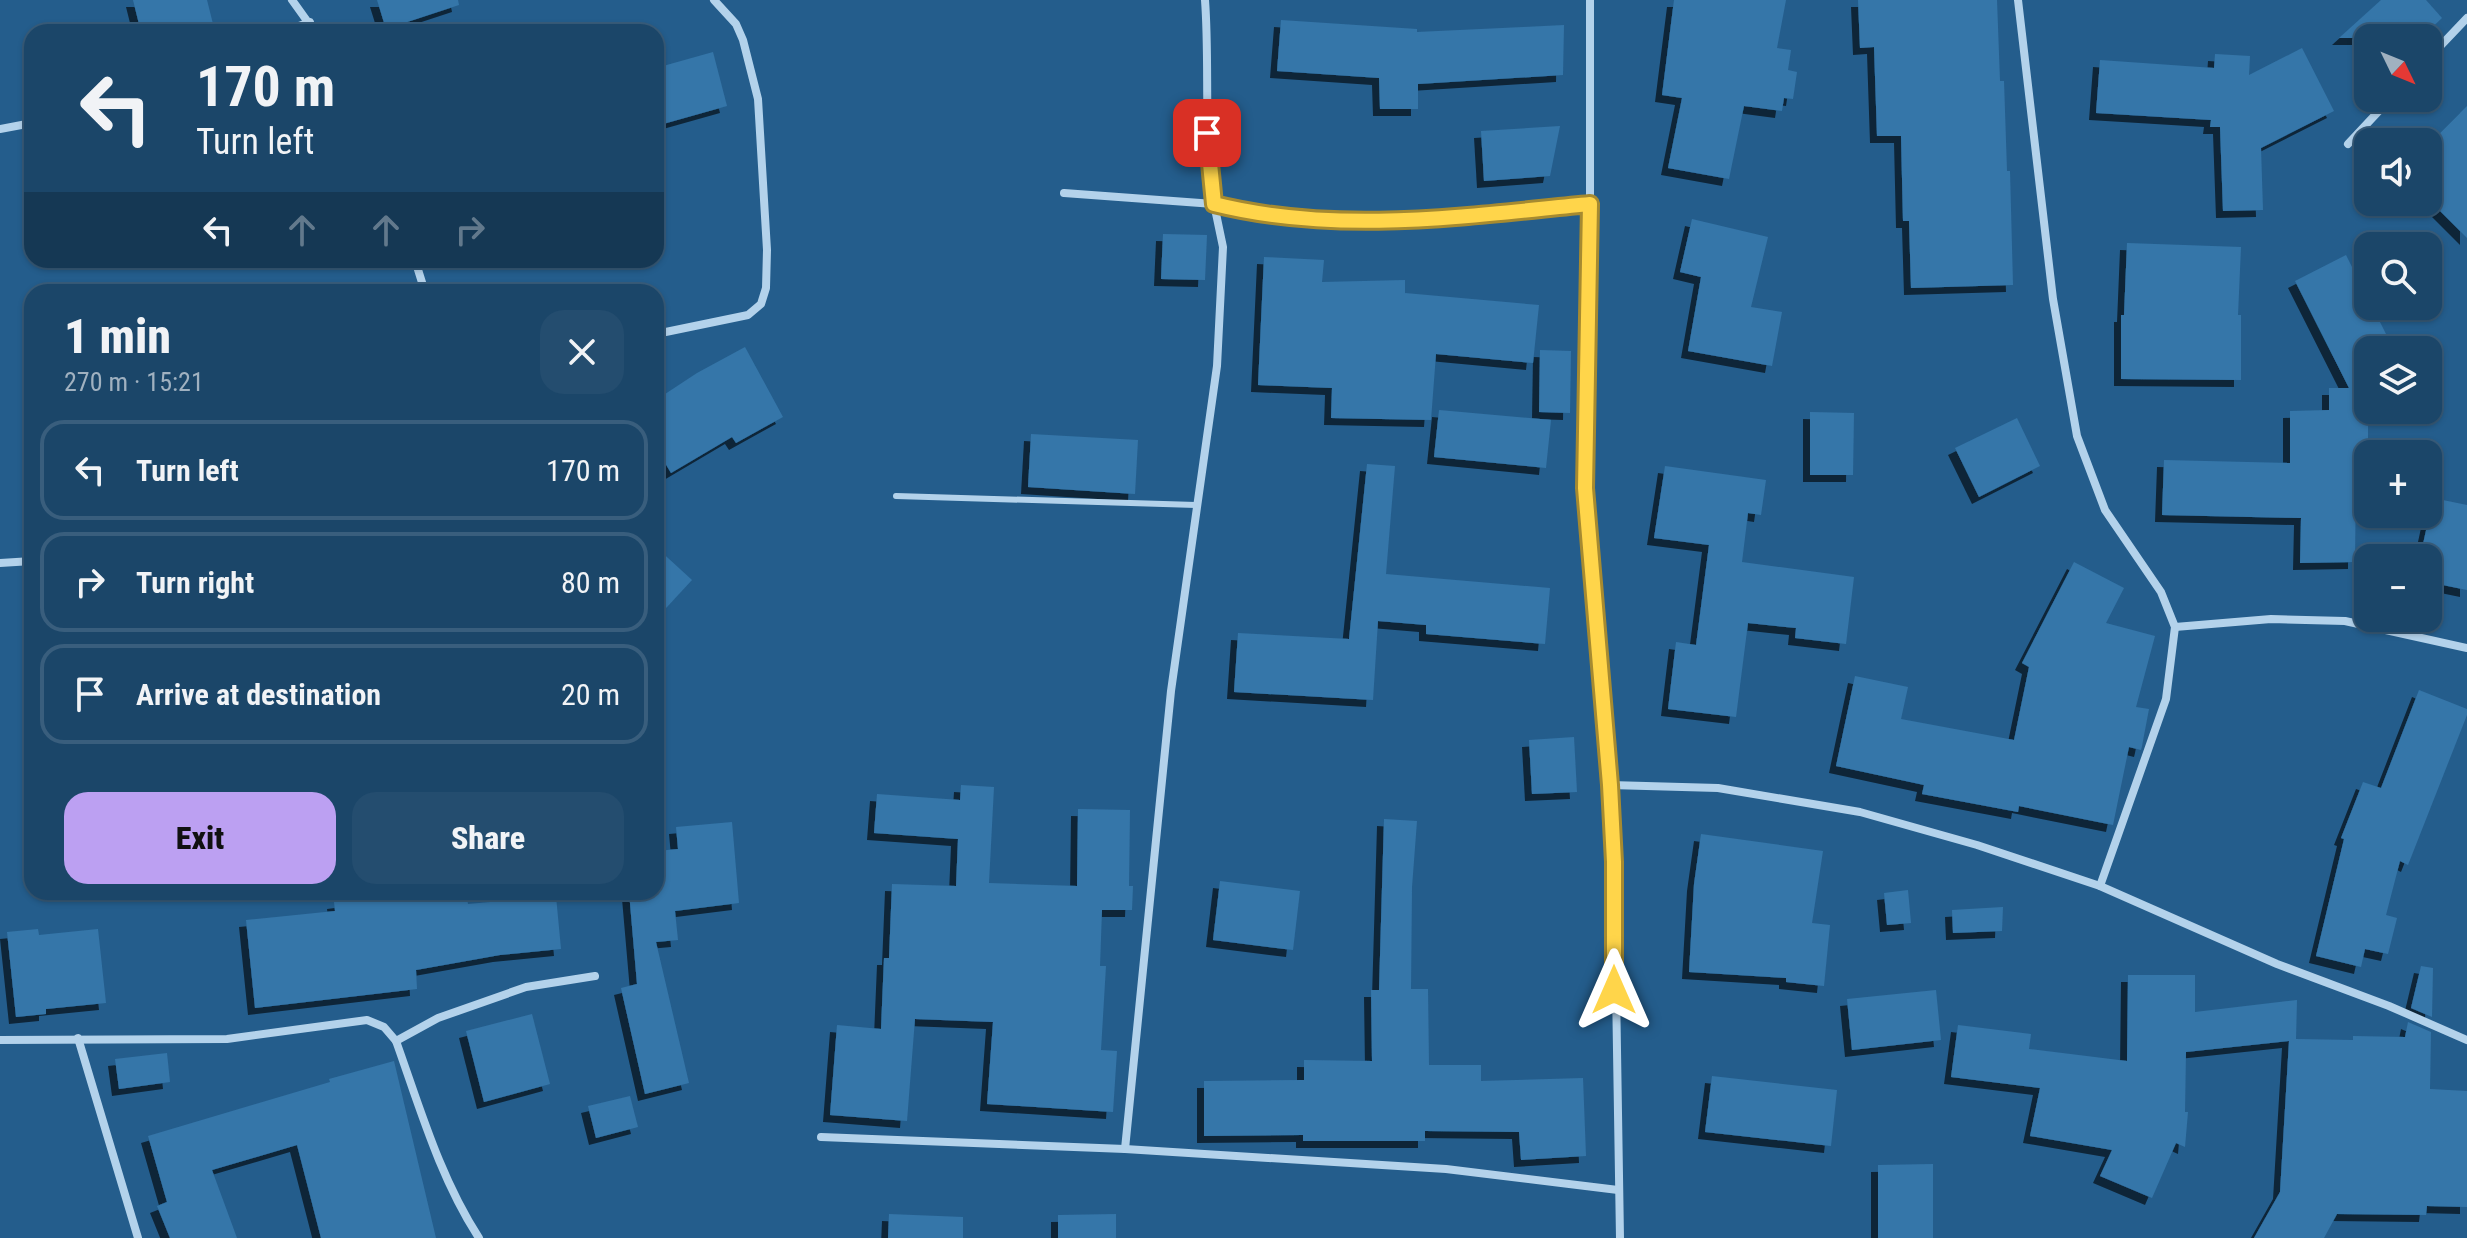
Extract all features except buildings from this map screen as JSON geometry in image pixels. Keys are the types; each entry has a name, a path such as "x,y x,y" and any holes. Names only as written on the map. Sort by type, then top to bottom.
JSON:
{"street":[{"path":"292,0 310,22 304,24"},
{"path":"664,332 748,315 761,304 766,288 767,250 758,99 736,24 714,0"},
{"path":"1125,1149 1171,691 1217,366 1223,247 1210,176 1206,112 1209,50 1205,0"},
{"path":"1590,0 1585,488 1614,862 1620,1238"},
{"path":"2018,0 2053,299 2077,436 2105,510 2161,592 2175,627 2166,699 2100,886"},
{"path":"2442,44 2467,18"},
{"path":"2348,144 2378,112"},
{"path":"0,129 24,124"},
{"path":"1064,193 1214,204 1245,212 1321,222 1435,219 1590,204"},
{"path":"0,563 24,562"},
{"path":"2175,627 2271,619 2345,621 2467,648"},
{"path":"1610,785 1718,788 1860,812 1977,845 2100,886 2277,964 2389,1006 2467,1040"},
{"path":"396,1041 438,1018 526,987 595,976"},
{"path":"0,1040 227,1039 367,1020 384,1027 396,1041 434,1149 459,1207 479,1238"},
{"path":"78,1038 138,1238"},
{"path":"821,1137 1125,1149 1446,1169 1618,1190"}],"lane":[{"path":"896,496 1196,505"}],"route":[{"path":"1207,133 1214,204 1245,212 1321,222 1435,219 1590,204 1585,488 1610,785 1614,862 1614,990"}]}
